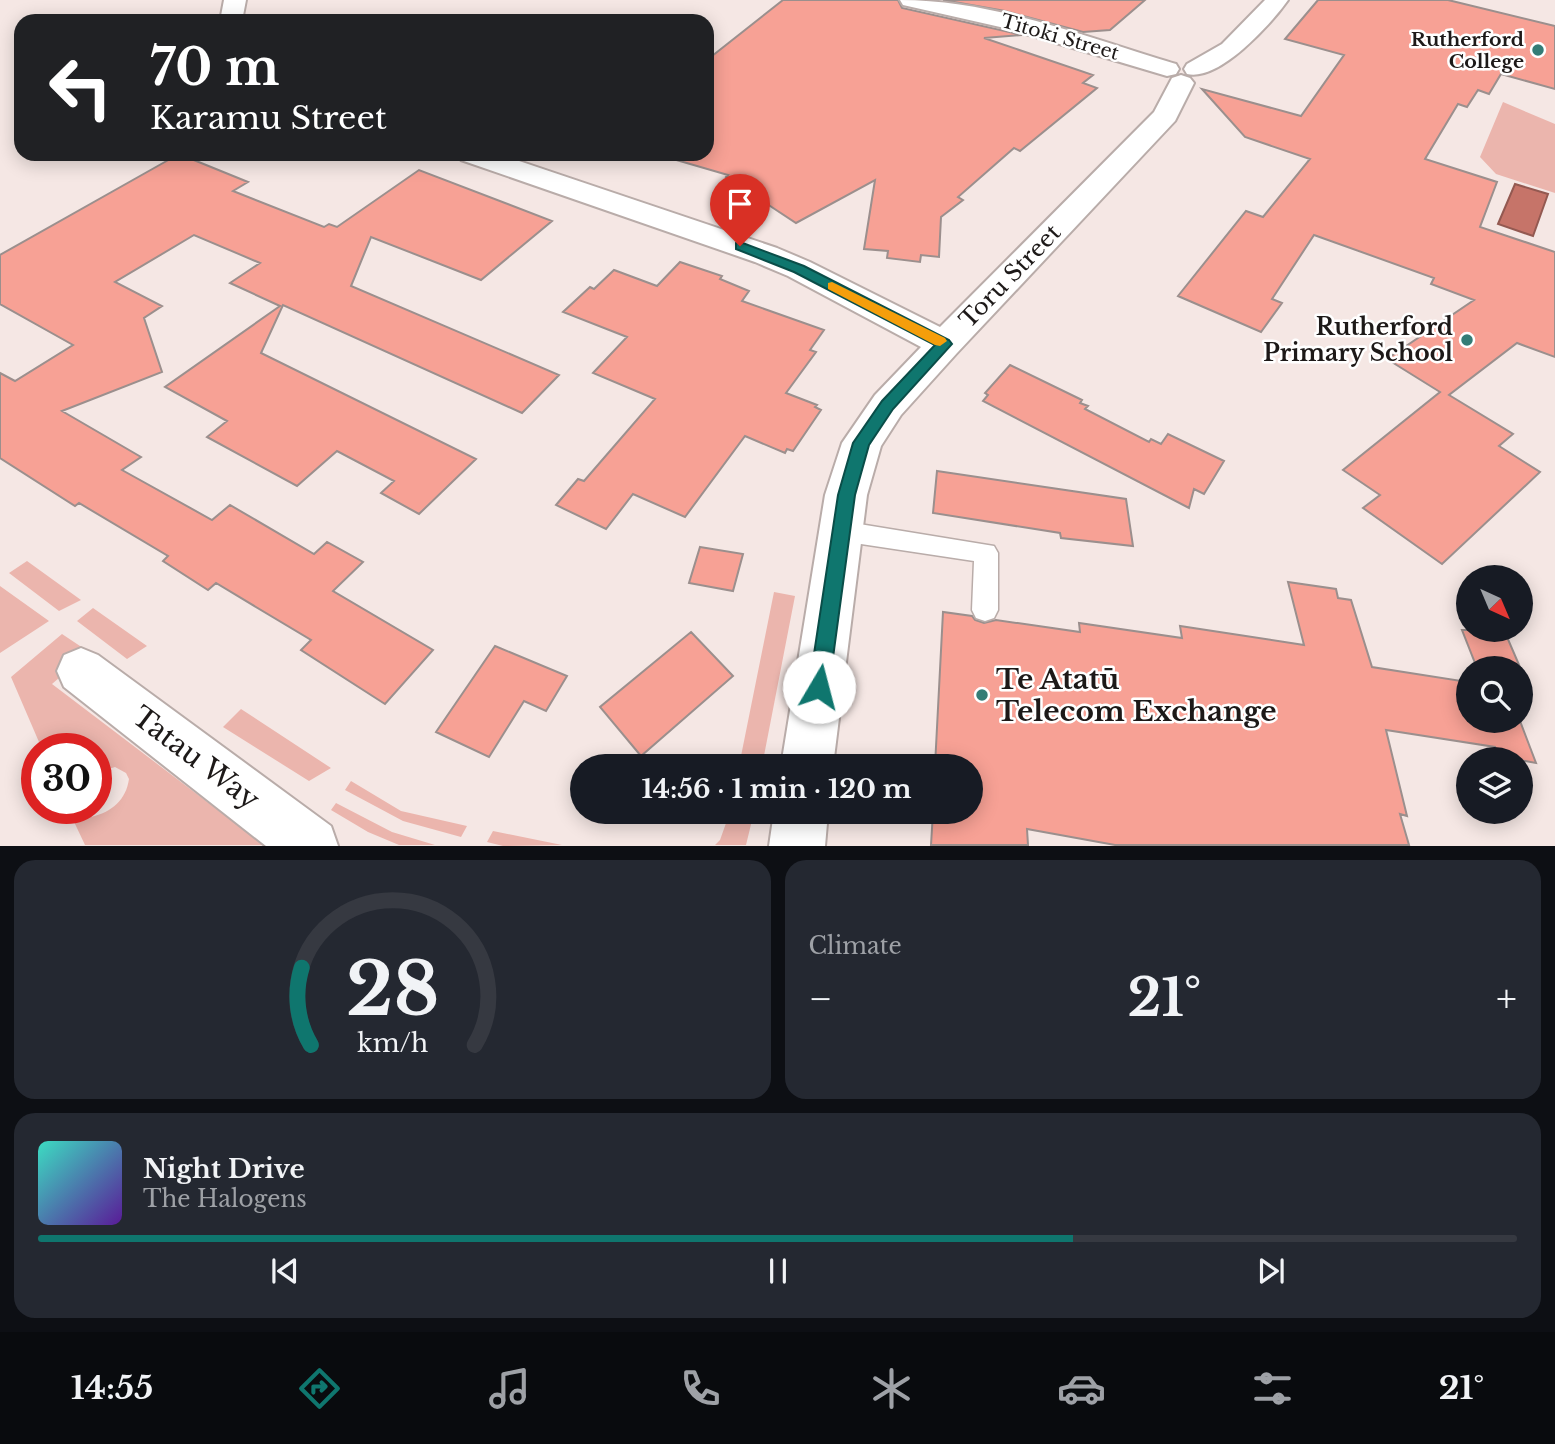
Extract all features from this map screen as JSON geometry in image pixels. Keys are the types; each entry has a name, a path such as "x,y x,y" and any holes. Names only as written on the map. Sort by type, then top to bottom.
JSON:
{"street":[{"name":"Titoki Street","path":"911,0 1036,29 1181,74"},
{"path":"1181,74 1230,49 1277,0"},
{"name":"Toru Street","path":"809,754 846,495 862,443 888,405 944,344 1166,115 1181,74"},
{"path":"491,161 766,255 799,269 944,344"},
{"name":"Tatau Way","path":"81,671 311,845"},
{"path":"797,845 800,824"}],"lane":[{"path":"841,531 986,554 985,610"}],"shaded area":[{"path":"1503,102 1555,124 1555,193 1496,174 1480,157"},
{"path":"1515,184 1548,194 1533,236 1498,224"},
{"path":"27,561 81,600 59,611 9,573"},
{"path":"0,586 49,621 0,653"},
{"path":"774,592 795,596 764,754 741,754"},
{"path":"93,608 147,646 127,659 77,621"},
{"path":"62,634 89,652 52,684 264,845 85,845 75,824 112,824 112,807 125,793 129,779 126,773 112,768 112,733 35,733 11,677"},
{"path":"241,709 331,768 309,781 223,727"},
{"path":"351,781 401,811 467,826 461,837 403,821 345,790"},
{"path":"336,803 392,832 435,845 399,845 368,832 331,810"},
{"path":"726,824 751,824 746,845 715,845 720,840"},
{"path":"493,831 562,845 503,846 487,842"}],"building":[{"path":"783,0 898,0 902,8 1022,35 984,38 1093,75 1083,83 1097,88 1020,151 1014,148 958,197 963,200 941,217 939,257 921,255 920,262 887,258 888,251 864,249 875,180 796,223 726,177 728,175 680,161 714,161 714,54"},
{"path":"943,0 1145,0 1110,30 1083,32 1005,11"},
{"path":"1318,0 1448,0 1555,26 1555,89 1501,74 1489,94 1478,90 1467,107 1458,104 1425,159 1497,182 1480,227 1555,252 1555,357 1517,343 1449,395 1513,434 1499,446 1540,472 1442,564 1363,508 1380,495 1343,470 1440,392 1387,359 1474,300 1431,284 1434,278 1314,235 1272,299 1282,303 1261,332 1178,296 1246,211 1263,217 1310,159 1245,137 1202,89 1301,116 1344,55 1285,39"},
{"path":"167,161 196,161 248,182 233,191 324,227 329,224 337,227 419,170 552,221 481,280 371,237 351,286 559,375 522,413 283,305 261,353 476,459 419,514 381,493 394,481 337,451 297,486 207,437 227,421 165,387 280,306 230,283 260,263 194,235 115,282 162,306 144,318 162,372 62,411 141,457 122,470 212,520 230,505 314,554 327,542 363,562 333,591 433,650 385,704 301,650 311,640 216,583 208,590 163,561 168,556 79,503 75,506 0,458 0,373 15,381 73,345 0,304 0,255"},
{"path":"680,262 722,276 720,279 749,291 742,301 824,330 810,350 816,352 786,393 817,405 815,407 821,410 793,451 787,449 785,453 745,436 685,517 633,494 606,529 556,505 578,479 584,481 655,399 593,373 627,337 563,312 590,287 594,289 614,270 657,286"},
{"path":"1010,365 1082,400 1080,403 1088,406 1085,409 1149,442 1151,439 1161,444 1168,434 1224,461 1204,494 1194,489 1189,508 983,401 988,395 985,393"},
{"path":"937,471 1126,499 1133,546 1061,538 1060,533 933,513"},
{"path":"700,547 743,554 733,591 689,583"},
{"path":"1288,582 1336,589 1338,598 1351,600 1372,667 1456,680 1456,733 1525,733 1530,747 1495,747 1386,730 1407,816 1400,814 1409,845 1115,845 1027,829 1028,845 931,845 932,824 983,824 983,754 936,754 943,612 972,616 984,623 996,620 1080,632 1079,623 1182,638 1180,626 1304,645"},
{"path":"691,632 733,676 643,754 639,754 600,707"},
{"path":"1467,642 1509,642 1515,656 1472,656"},
{"path":"495,646 567,676 546,711 524,701 489,757 436,732"}],"slow traffic":[{"path":"832,286 940,341"}],"place":[{"name":"Rutherford College","path":"1538,50"},
{"name":"Rutherford Primary School","path":"1467,340"},
{"name":"Te Atatū Telecom Exchange","path":"982,695"}],"route":[{"path":"740,246 799,269 944,344 877,418 862,443 853,466 846,495 819,687"}]}
